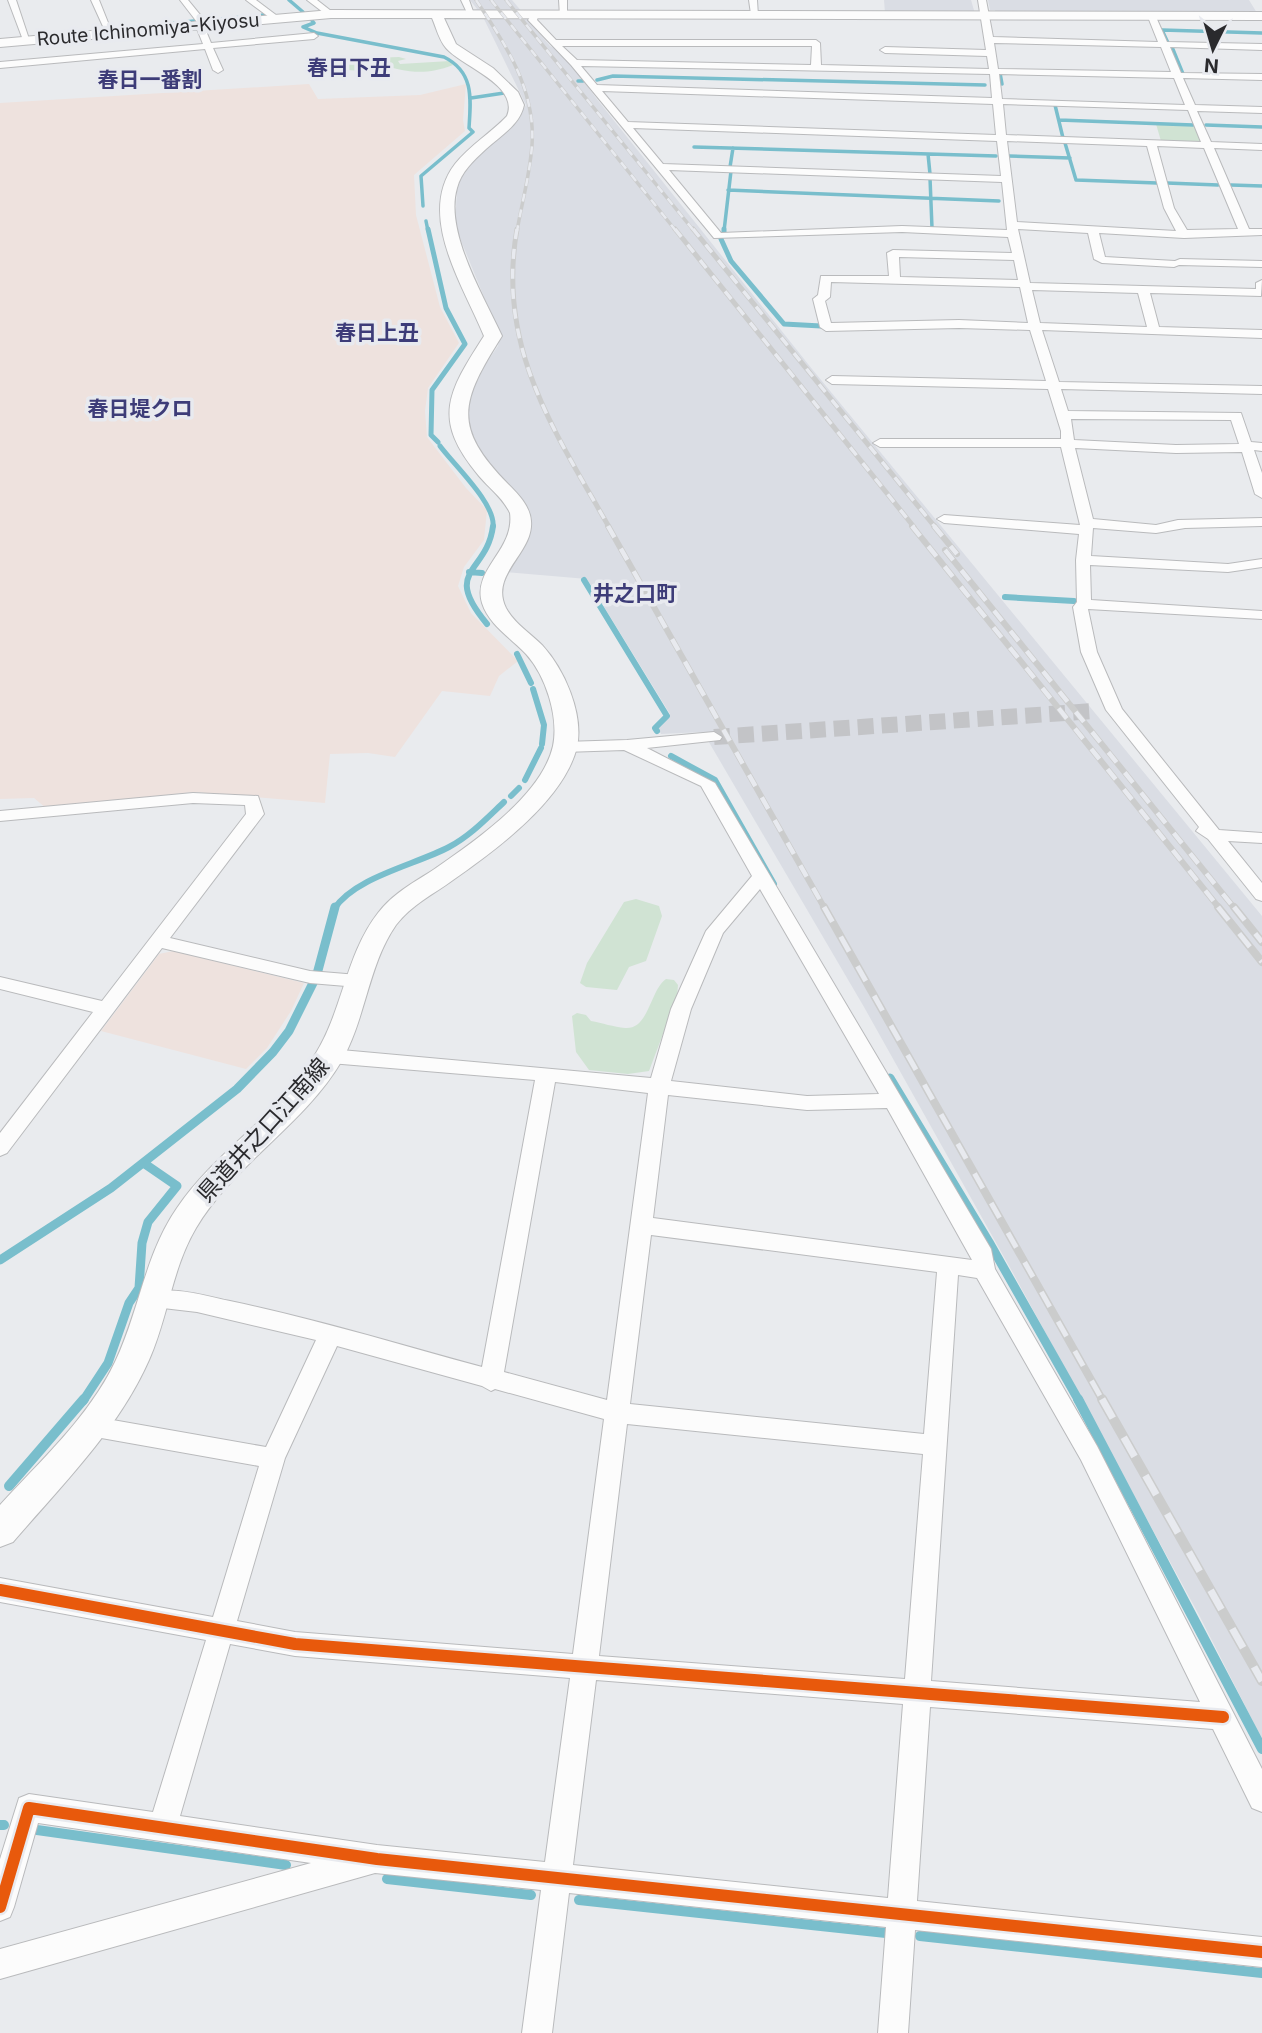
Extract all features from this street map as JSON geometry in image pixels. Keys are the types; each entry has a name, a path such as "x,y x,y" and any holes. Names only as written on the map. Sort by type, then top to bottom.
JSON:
{"main road":[{"name":"Route Ichinomiya-Kiyosu","path":"0,43 331,14 1262,16"},
{"name":"県道井之口江南線","path":"0,1531 90,1426 133,1361 172,1249 185,1220 212,1183 310,1083 330,1056 374,938 384,919 400,904 511,824 543,786 564,747 566,720 543,660 502,619 491,598 492,582 521,532 521,515 516,504 470,452 459,428 457,415 472,372 493,336 451,239 448,228 450,179 475,150 511,120 517,105 513,95 488,71 451,46 436,15"}],"street":[{"path":"12,0 27,40"},
{"path":"95,0 110,33"},
{"path":"184,0 201,24 218,70"},
{"path":"250,0 276,18"},
{"path":"311,0 331,14"},
{"path":"465,0 472,15"},
{"path":"563,0 564,16"},
{"path":"753,0 755,14"},
{"path":"982,0 994,72 999,138 1012,230 1035,326 1068,431 1067,444 1087,527 1082,606 1089,652 1114,710 1262,895"},
{"path":"536,15 533,20 549,41 555,43 816,43 816,68"},
{"path":"1152,17 1245,232"},
{"path":"0,65 314,36"},
{"path":"988,40 1262,47"},
{"path":"555,43 628,125 718,236 886,230 1093,229 1175,251 1262,264"},
{"path":"885,50 990,53"},
{"path":"574,63 1262,77"},
{"path":"596,88 1262,110"},
{"path":"628,125 1262,147"},
{"path":"1151,143 1169,208 1184,235"},
{"path":"663,167 1004,179"},
{"path":"1093,229 1102,260 1175,251"},
{"path":"886,230 893,253 894,280"},
{"path":"1184,235 1262,232"},
{"path":"1181,290 1175,251 1184,235"},
{"path":"893,253 1019,257"},
{"path":"1262,283 1261,293 825,278 824,297 819,299 826,327 959,324 1262,334"},
{"path":"1143,289 1154,330"},
{"path":"832,380 1262,390"},
{"path":"1225,390 1252,447 1262,494"},
{"path":"1063,415 1236,416"},
{"path":"880,443 1067,444 1139,448 1252,447"},
{"path":"944,519 1156,529 1172,528 1179,526 1178,524 1262,522"},
{"path":"1083,559 1228,568 1262,563"},
{"path":"1262,615 1082,606 1074,614 1077,653 1097,711 1191,822 1212,835 1262,838"},
{"path":"564,747 627,745 714,737"},
{"path":"627,745 707,783 982,1255 984,1270 1089,1453 1262,1798"},
{"path":"0,816 193,797 251,800 256,814 0,1147"},
{"path":"537,2033 659,1086 681,1009 715,931 761,877"},
{"path":"158,941 310,977 358,981"},
{"path":"0,982 106,1009"},
{"path":"330,1056 546,1074 807,1103 891,1101"},
{"path":"491,1381 546,1074"},
{"path":"641,1225 984,1270"},
{"path":"893,2033 948,1266"},
{"path":"154,1300 197,1303 331,1333 491,1381 617,1413 935,1445"},
{"path":"162,1829 273,1458 331,1333"},
{"path":"90,1426 273,1458"},
{"path":"0,1590 295,1644 1223,1717"},
{"path":"0,1907 29,1808 377,1859 1262,1952"},
{"path":"0,1964 377,1859"}],"shaded area":[{"path":"470,0 512,0 523,13 476,13 474,10 477,9"},
{"path":"884,0 971,0 975,14 885,13"},
{"path":"988,0 1249,0 1257,13 996,14 995,10 990,10"},
{"path":"483,17 530,18 529,21 550,46 562,52 812,369 1262,916 1262,1739 1199,1615 1013,1273 864,1007 703,732 661,734 658,728 670,714 587,579 506,572 527,543 530,529 478,452 464,417 474,381 498,346 500,336 455,226 458,172 518,120 526,105"},
{"path":"309,84 318,99 420,95 466,84 463,120 465,131 414,175 416,215 440,307 459,343 428,388 425,411 427,437 466,488 487,510 484,540 464,567 458,586 471,613 518,661 499,676 490,696 442,691 395,757 368,753 330,754 325,803 194,792 46,808 34,798 0,799 0,103"},
{"path":"173,951 304,983 291,1011 267,1048 246,1069 101,1031 159,954"}],"green space":[{"path":"372,58 406,59 398,61 400,64 450,61 453,65 423,72 376,64 368,69 358,70 338,67 340,63 366,63"},
{"path":"1156,124 1195,126 1201,141 1161,141"},
{"path":"636,899 659,906 662,916 646,961 629,967 617,990 586,987 580,983 587,963 624,902"},
{"path":"666,979 674,980 678,985 677,997 649,1071 628,1074 589,1070 576,1052 572,1016 577,1013 586,1015 591,1021 625,1028 633,1027 644,1016"}],"waterway":[{"path":"289,0 303,12"},
{"path":"208,20 256,16"},
{"path":"310,18 314,23 303,27 317,33 444,57 454,63 466,78 470,96 469,128 473,132 421,176 423,206"},
{"path":"127,28 194,21"},
{"path":"1168,43 1162,30 1262,33"},
{"path":"1172,47 1183,74"},
{"path":"1002,84 1000,73 1010,73"},
{"path":"597,80 613,76 985,85"},
{"path":"578,81 583,81"},
{"path":"471,98 504,93"},
{"path":"1055,105 1063,138"},
{"path":"1059,120 1193,125"},
{"path":"1206,125 1262,127"},
{"path":"1065,143 1069,158"},
{"path":"694,147 733,148"},
{"path":"730,167 733,148"},
{"path":"733,148 996,156"},
{"path":"928,154 930,174"},
{"path":"1009,156 1069,158"},
{"path":"1069,158 1076,180 1157,183"},
{"path":"729,190 731,171"},
{"path":"930,178 931,198"},
{"path":"1167,183 1218,185"},
{"path":"1231,185 1262,186"},
{"path":"724,231 729,190"},
{"path":"729,190 931,198"},
{"path":"931,198 999,201"},
{"path":"931,198 932,228"},
{"path":"426,221 428,231"},
{"path":"428,229 446,308 465,344 432,390 431,435 438,442"},
{"path":"721,239 731,261 784,324 821,326"},
{"path":"440,446 481,496 488,507 493,526"},
{"path":"470,572 483,554 493,526"},
{"path":"470,572 482,573"},
{"path":"470,572 468,592 487,624"},
{"path":"584,580 667,716 655,728 657,731"},
{"path":"1005,597 1074,601"},
{"path":"517,654 531,683"},
{"path":"533,689 544,725 542,744"},
{"path":"525,780 541,748"},
{"path":"671,756 715,780 774,884"},
{"path":"511,796 519,788"},
{"path":"335,908 356,888 457,843 504,802"},
{"path":"317,974 335,908"},
{"path":"0,1260 111,1188 237,1089 273,1052 289,1031 313,983"},
{"path":"890,1078 989,1242 1079,1401"},
{"path":"83,1401 108,1363 129,1303 139,1288 142,1243 148,1222 177,1186 145,1164"},
{"path":"9,1486 84,1399"},
{"path":"1078,1399 1262,1749"},
{"path":"37,1830 286,1865"},
{"path":"387,1879 531,1895"},
{"path":"579,1900 886,1933"},
{"path":"920,1936 1262,1973"}],"tunnel":[{"path":"714,737 1094,711"}],"railway":[{"path":"476,0 508,50 524,86 529,105 532,125 531,156 517,231"},
{"path":"491,0 676,231"},
{"path":"506,0 694,231"},
{"path":"517,229 513,272 515,312 522,350 550,421 609,527"},
{"path":"675,229 914,527"},
{"path":"693,229 935,527"},
{"path":"608,526 825,909"},
{"path":"912,526 1220,909"},
{"path":"934,526 957,554"},
{"path":"945,550 1235,909"},
{"path":"824,907 1103,1401"},
{"path":"1218,907 1262,962"},
{"path":"1234,907 1262,942"},
{"path":"1102,1399 1262,1681"}],"cycle path":[{"path":"0,1590 295,1644 1223,1717"},
{"path":"0,1907 29,1808 377,1859 1262,1952"}],"district":[{"name":"春日下丑","path":"349,68"},
{"name":"春日一番割","path":"150,80"},
{"name":"春日上丑","path":"377,333"},
{"name":"春日堤クロ","path":"140,409"},
{"name":"井之口町","path":"635,594"}]}
